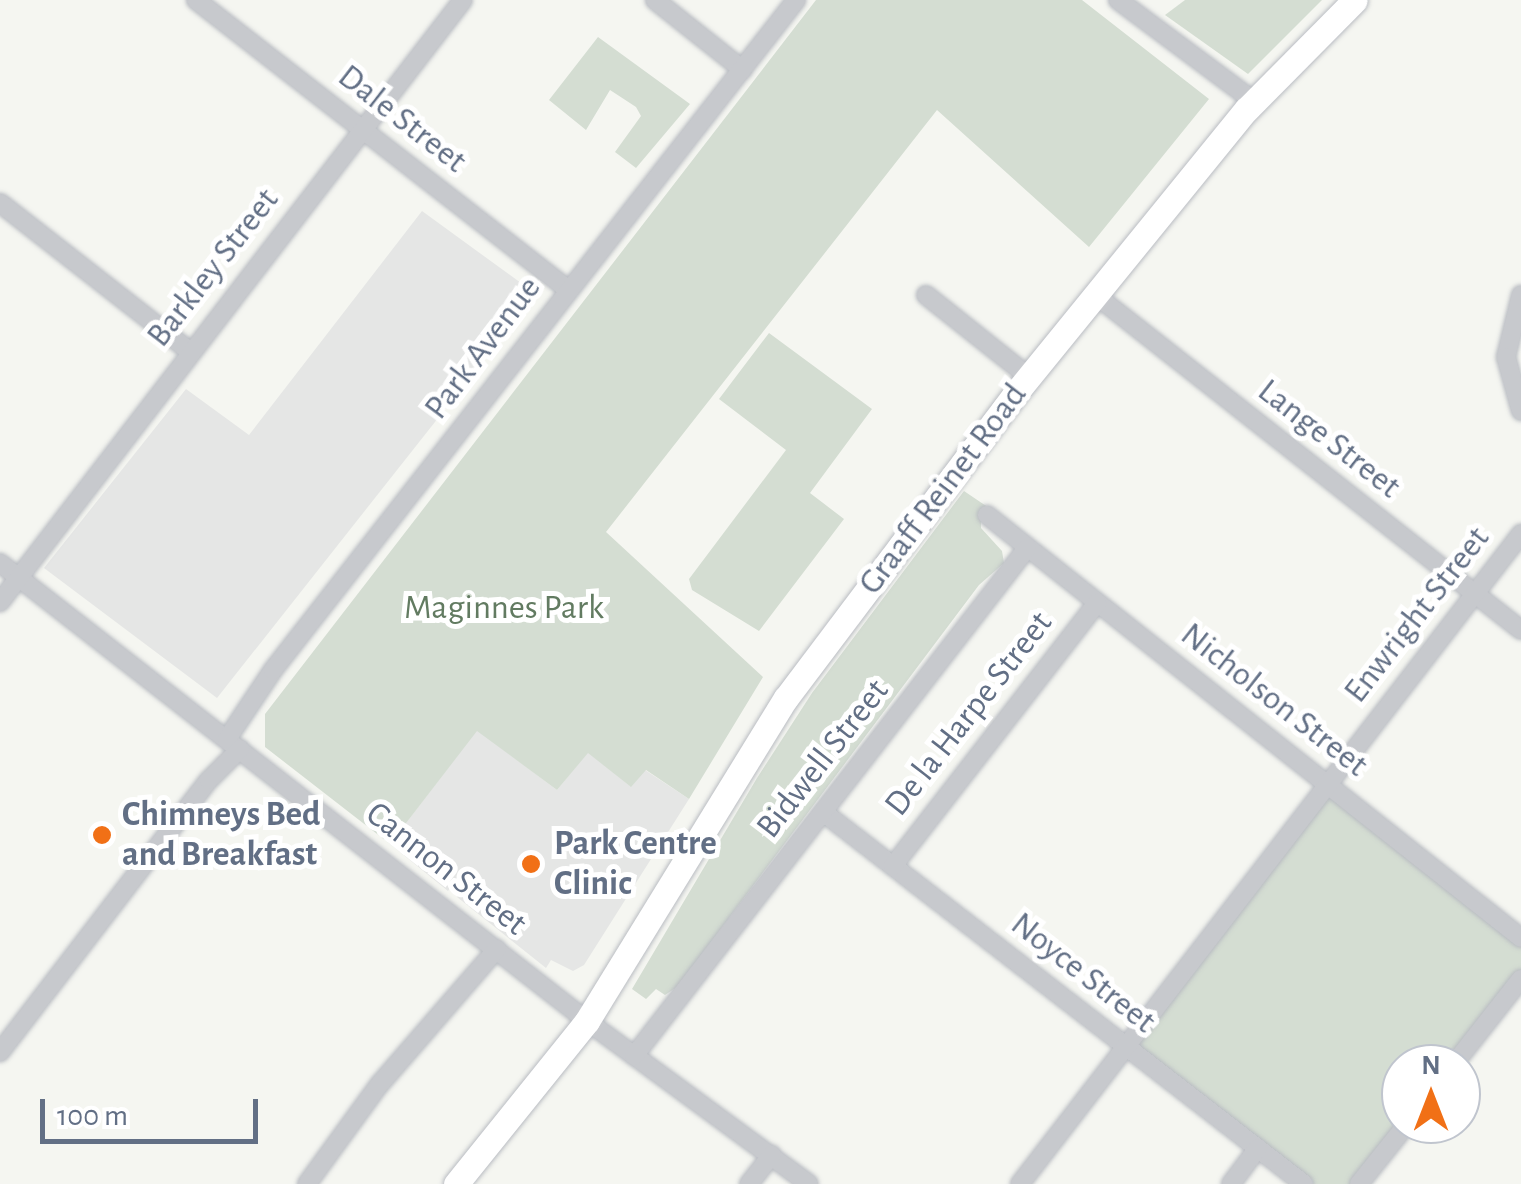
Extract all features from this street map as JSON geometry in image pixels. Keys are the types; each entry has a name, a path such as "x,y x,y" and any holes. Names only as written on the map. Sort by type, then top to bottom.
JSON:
{"main road":[{"name":"Graaff Reinet Road","path":"456,1184 587,1021 786,698 1029,377 1098,298 1255,102 1355,0"}],"street":[{"name":"Dale Street","path":"196,0 568,290"},
{"name":"Barkley Street","path":"0,602 188,350 462,0"},
{"path":"655,0 742,70"},
{"name":"Park Avenue","path":"5,1045 209,780 274,670 796,0"},
{"path":"1118,0 1255,102"},
{"path":"0,203 188,350"},
{"path":"1521,294 1506,357 1507,380 1521,411"},
{"path":"926,295 1029,377"},
{"name":"Lange Street","path":"1098,298 1521,630"},
{"name":"Nicholson Street","path":"987,515 1521,938"},
{"name":"Enwright Street","path":"1020,1184 1122,1046 1521,534"},
{"name":"Bidwell Street","path":"634,1056 1027,548"},
{"name":"Cannon Street","path":"0,563 587,1021 809,1184"},
{"name":"De la Harpe Street","path":"893,866 1097,603"},
{"name":"Noyce Street","path":"823,812 1304,1184"},
{"path":"307,1184 379,1085 497,949"},
{"path":"1470,1044 1521,979"},
{"path":"1360,1184 1391,1144"},
{"path":"1231,1184 1258,1148"},
{"path":"749,1184 772,1155"}],"shaded area":[{"path":"422,211 536,294 217,698 44,568 186,389 249,435"},
{"name":"Park Centre Clinic","path":"477,730 557,790 588,752 630,786 645,770 689,799 584,965 573,971 551,960 546,968 457,897 461,890 453,884 448,891 390,844"}],"green space":[{"name":"Maginnes Park","path":"816,0 1082,0 1209,99 1089,247 937,110 606,532 763,677 689,799 646,770 631,787 588,753 557,790 477,731 390,844 265,747 265,714"},
{"path":"1185,0 1322,0 1248,74 1165,15"},
{"path":"598,37 690,104 636,168 615,152 641,116 636,107 610,90 586,130 549,100"},
{"path":"769,333 872,409 810,493 844,519 759,631 692,590 689,579 786,450 719,399"},
{"path":"964,491 995,512 981,520 981,528 1002,551 1004,563 979,585 677,987 665,995 656,989 646,999 632,989 757,778 812,693"},
{"path":"1327,783 1521,938 1521,979 1470,1044 1381,1044 1381,1144 1387,1144 1359,1184 1304,1184 1122,1046"}],"place":[{"name":"Chimneys Bed and Breakfast","path":"102,835"},
{"name":"Park Centre Clinic","path":"531,864"}]}
